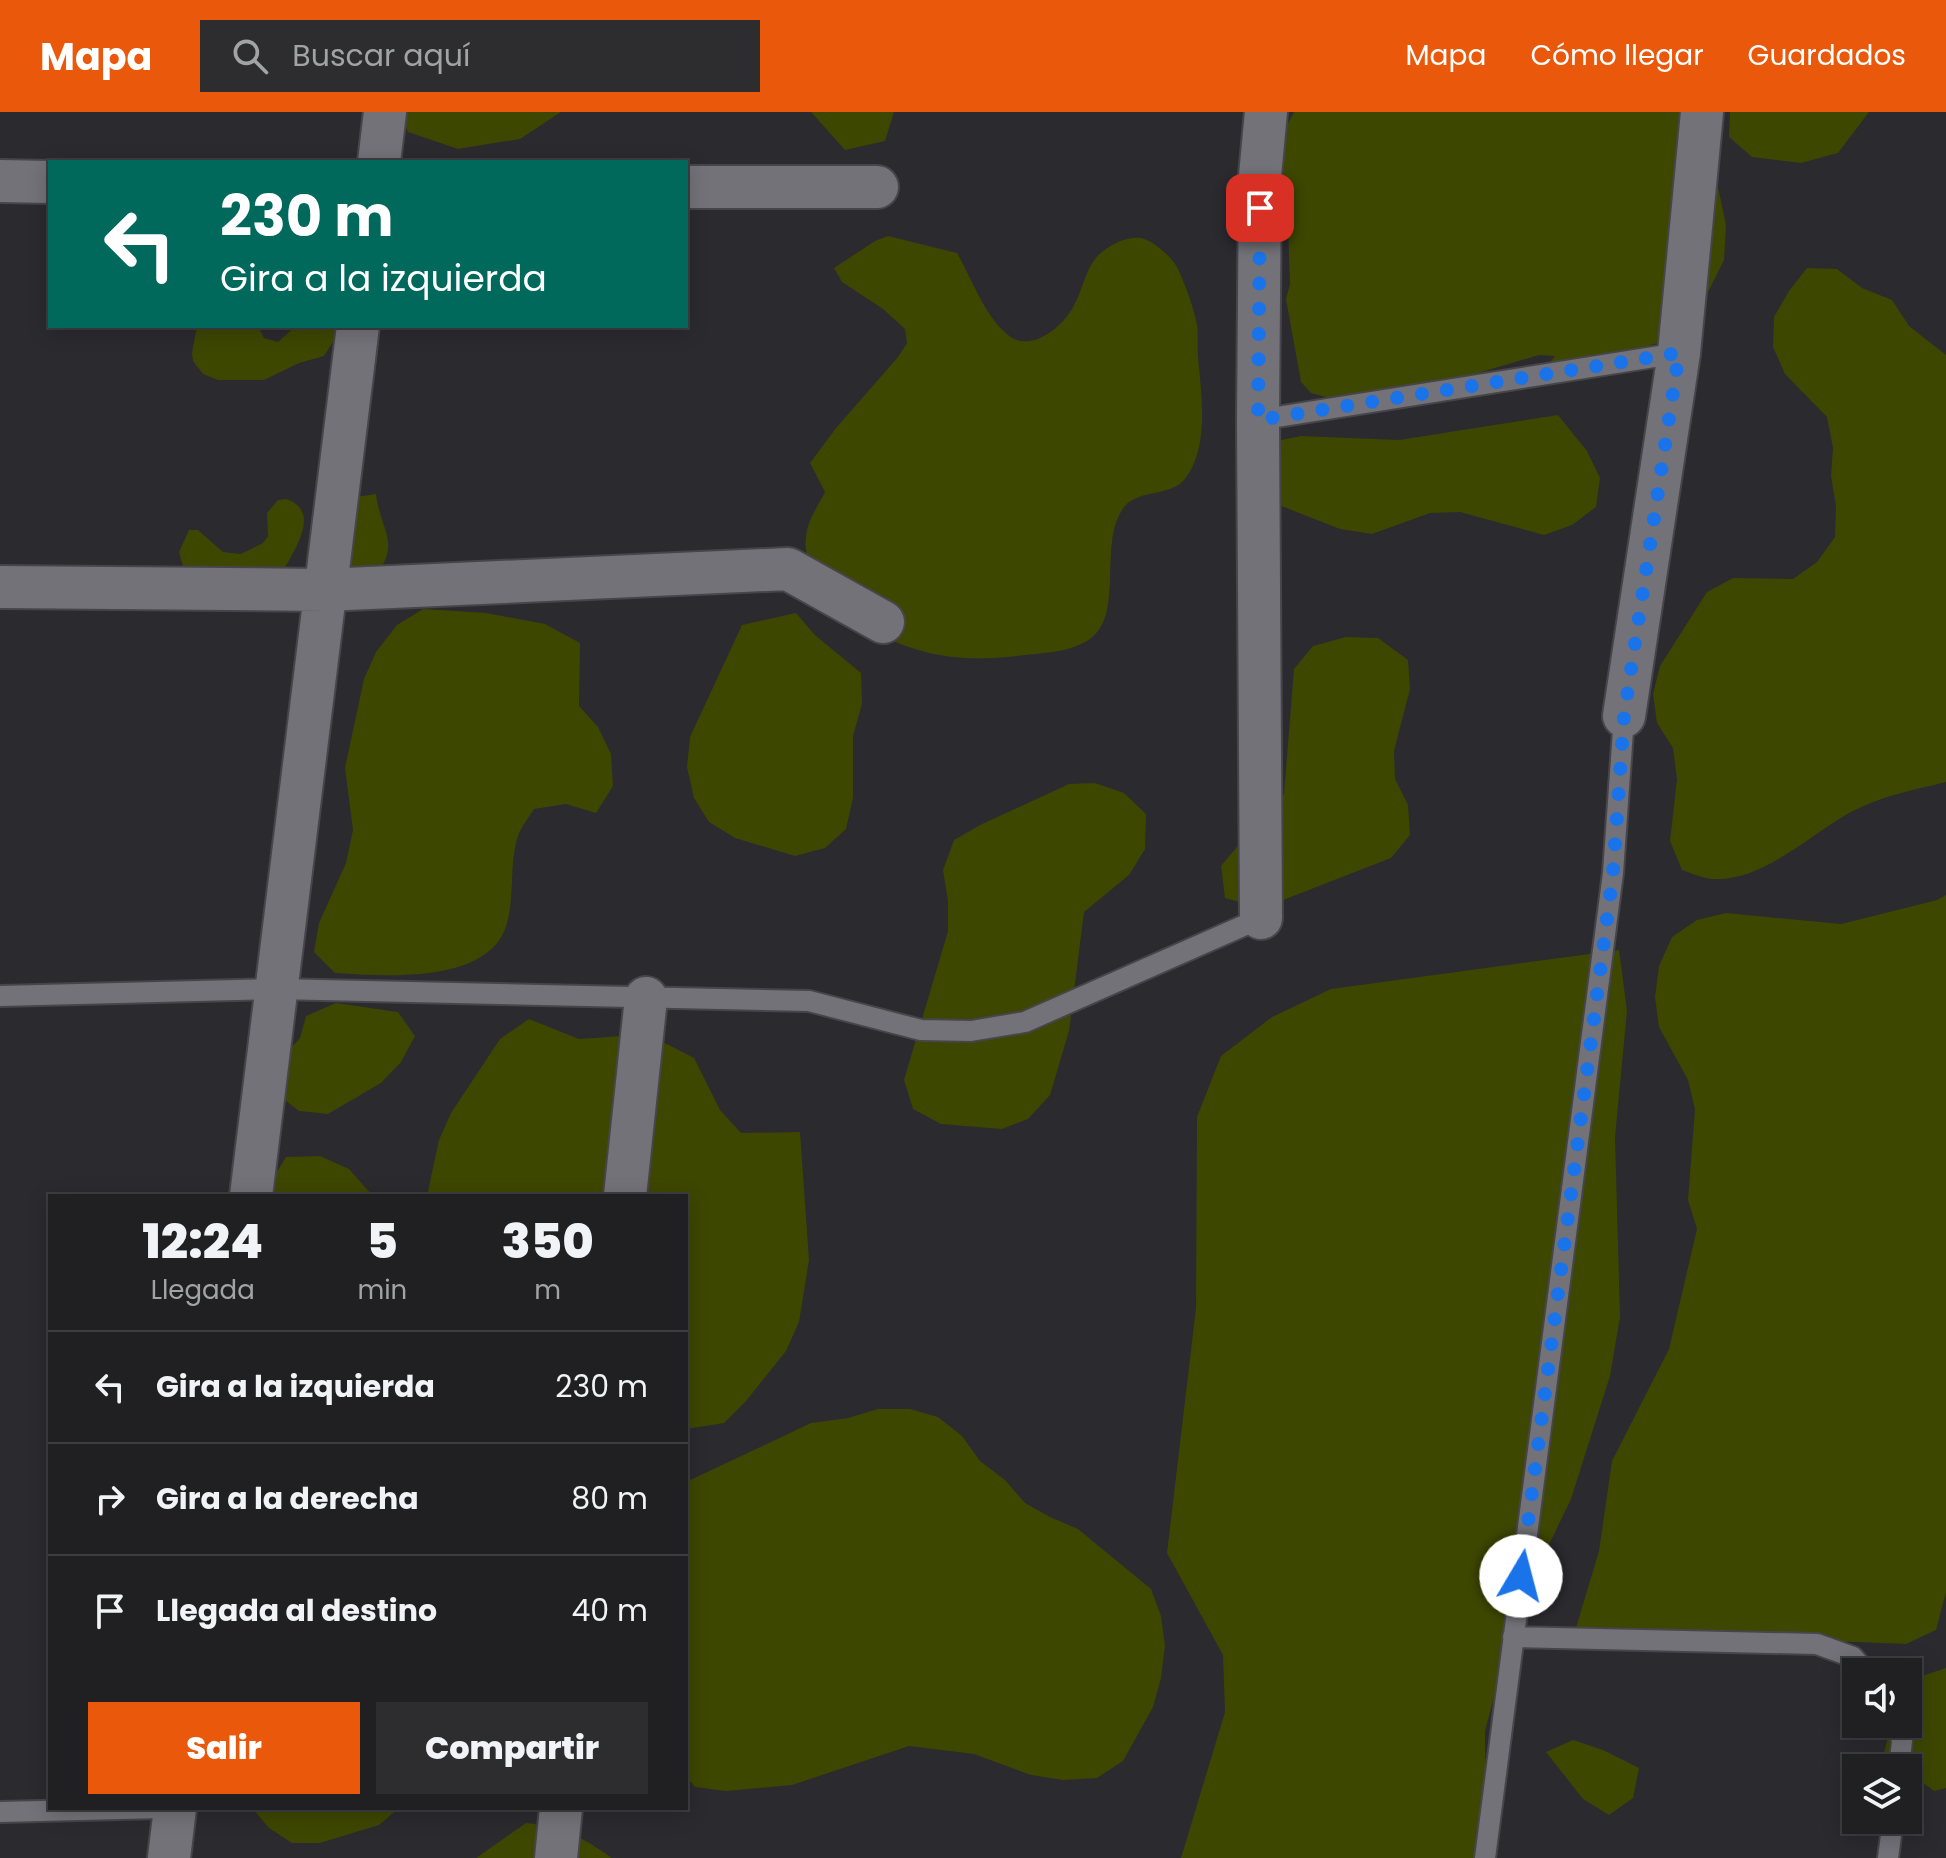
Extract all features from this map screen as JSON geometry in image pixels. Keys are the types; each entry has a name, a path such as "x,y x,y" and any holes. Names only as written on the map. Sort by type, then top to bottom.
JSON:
{"street":[{"path":"379,160 385,112"},
{"path":"1261,918 1258,420 1260,176 1266,112"},
{"path":"1624,716 1679,353 1702,112"},
{"path":"0,181 48,182"},
{"path":"688,187 877,187"},
{"path":"251,1194 358,328"},
{"path":"0,587 325,590 788,569 883,622"},
{"path":"625,1194 646,998"},
{"path":"169,1858 175,1810"},
{"path":"556,1858 561,1810"}],"lane":[{"path":"1258,420 1679,353"},
{"path":"1485,1858 1613,873 1624,716"},
{"path":"0,996 276,989 809,1001 921,1030 971,1031 1025,1022 1261,918"},
{"path":"1513,1637 1817,1644 1854,1658"},
{"path":"0,1812 80,1810"},
{"path":"1888,1858 1891,1834"}],"green space":[{"path":"400,112 561,112 520,139 458,149 408,132"},
{"path":"811,112 894,112 885,141 845,150"},
{"path":"1294,112 1708,112 1715,173 1726,225 1724,260 1695,318 1667,340 1542,373 1555,356 1539,355 1458,379 1348,403 1311,393 1301,382 1286,299 1290,284 1287,194 1280,180 1283,133"},
{"path":"1730,112 1869,112 1838,153 1801,163 1752,157 1729,137"},
{"path":"888,236 957,253 992,317 1008,335 1017,340 1035,340 1060,324 1072,309 1092,263 1098,255 1118,242 1141,238 1151,242 1178,269 1197,329 1202,403 1198,451 1193,466 1179,485 1139,497 1125,506 1112,539 1106,615 1099,630 1087,641 1055,652 994,658 957,657 921,651 854,624 812,565 806,552 807,531 825,492 810,463 907,343 905,329 883,309 842,282 834,268"},
{"path":"1807,268 1837,269 1862,288 1892,300 1909,326 1946,355 1946,782 1862,806 1767,865 1731,878 1712,879 1682,870 1670,841 1677,779 1673,748 1657,723 1653,694 1660,666 1707,592 1733,578 1793,579 1817,562 1835,537 1836,506 1831,476 1833,448 1827,417 1785,374 1773,347 1774,317"},
{"path":"197,328 259,328 264,338 278,342 294,328 342,328 324,356 299,363 264,380 218,380 203,374 193,361"},
{"path":"1558,415 1587,451 1600,478 1596,507 1572,525 1544,535 1460,512 1430,513 1372,534 1340,529 1256,496 1266,443 1301,436 1399,440"},
{"path":"376,494 388,548 386,558 370,582 315,548 356,497"},
{"path":"286,499 297,505 303,513 304,522 298,544 282,573 190,572 183,566 179,552 189,530 198,530 223,552 241,554 263,543 268,536 267,513 278,500"},
{"path":"423,609 486,613 545,624 580,643 579,706 598,727 611,754 613,786 596,813 566,804 534,809 521,829 515,846 507,923 497,943 480,957 458,967 407,975 335,973 314,952 319,923 346,863 353,830 345,768 364,679 376,652 397,625"},
{"path":"796,613 815,635 861,673 862,704 853,736 853,798 846,829 825,848 795,856 735,838 709,822 694,798 687,767 690,737 742,625"},
{"path":"1346,637 1378,638 1408,660 1410,689 1394,751 1395,779 1408,805 1410,835 1391,858 1283,900 1254,906 1225,898 1221,866 1242,841 1268,820 1284,794 1294,669 1313,646"},
{"path":"1095,783 1124,793 1146,814 1145,849 1129,875 1084,912 1069,1031 1050,1095 1028,1119 1002,1129 941,1124 913,1109 904,1080 948,931 948,901 943,870 954,840 1069,784"},
{"path":"1946,895 1946,1592 1936,1630 1906,1644 1575,1631 1599,1551 1612,1461 1669,1349 1697,1229 1688,1200 1695,1109 1688,1080 1659,1027 1655,997 1659,966 1672,937 1697,920 1726,913 1841,924 1937,900"},
{"path":"1619,950 1627,1011 1615,1137 1620,1317 1610,1376 1571,1499 1516,1613 1485,1731 1486,1858 1181,1858 1225,1712 1223,1655 1167,1553 1196,1308 1197,1117 1221,1056 1272,1017 1331,989"},
{"path":"336,1003 398,1012 415,1036 401,1062 381,1083 328,1114 299,1111 276,1093 279,1061 300,1038 306,1016"},
{"path":"529,1019 579,1039 637,1035 667,1044 694,1058 720,1110 741,1133 800,1132 809,1260 799,1322 786,1351 724,1423 688,1429 688,1194 427,1194 439,1140 451,1113 500,1039"},
{"path":"320,1156 349,1169 371,1194 263,1194 286,1157"},
{"path":"878,1409 910,1409 938,1417 962,1436 980,1461 1005,1480 1025,1503 1078,1529 1151,1589 1161,1616 1165,1646 1161,1678 1153,1707 1123,1761 1097,1778 1063,1780 1031,1775 974,1754 909,1746 792,1785 726,1791 695,1787 688,1778 688,1481 811,1423 848,1418"},
{"path":"1946,1668 1946,1788 1934,1791 1922,1782 1922,1754 1884,1754 1888,1738 1922,1738 1922,1676"},
{"path":"1573,1740 1603,1750 1639,1768 1633,1798 1609,1815 1583,1799 1546,1752"},
{"path":"254,1810 397,1810 379,1825 320,1843 292,1843 269,1828"},
{"path":"526,1823 571,1834 612,1858 476,1858"}],"route":[{"path":"1260,208 1258,420 1679,353 1624,716 1613,873 1521,1576"}]}
